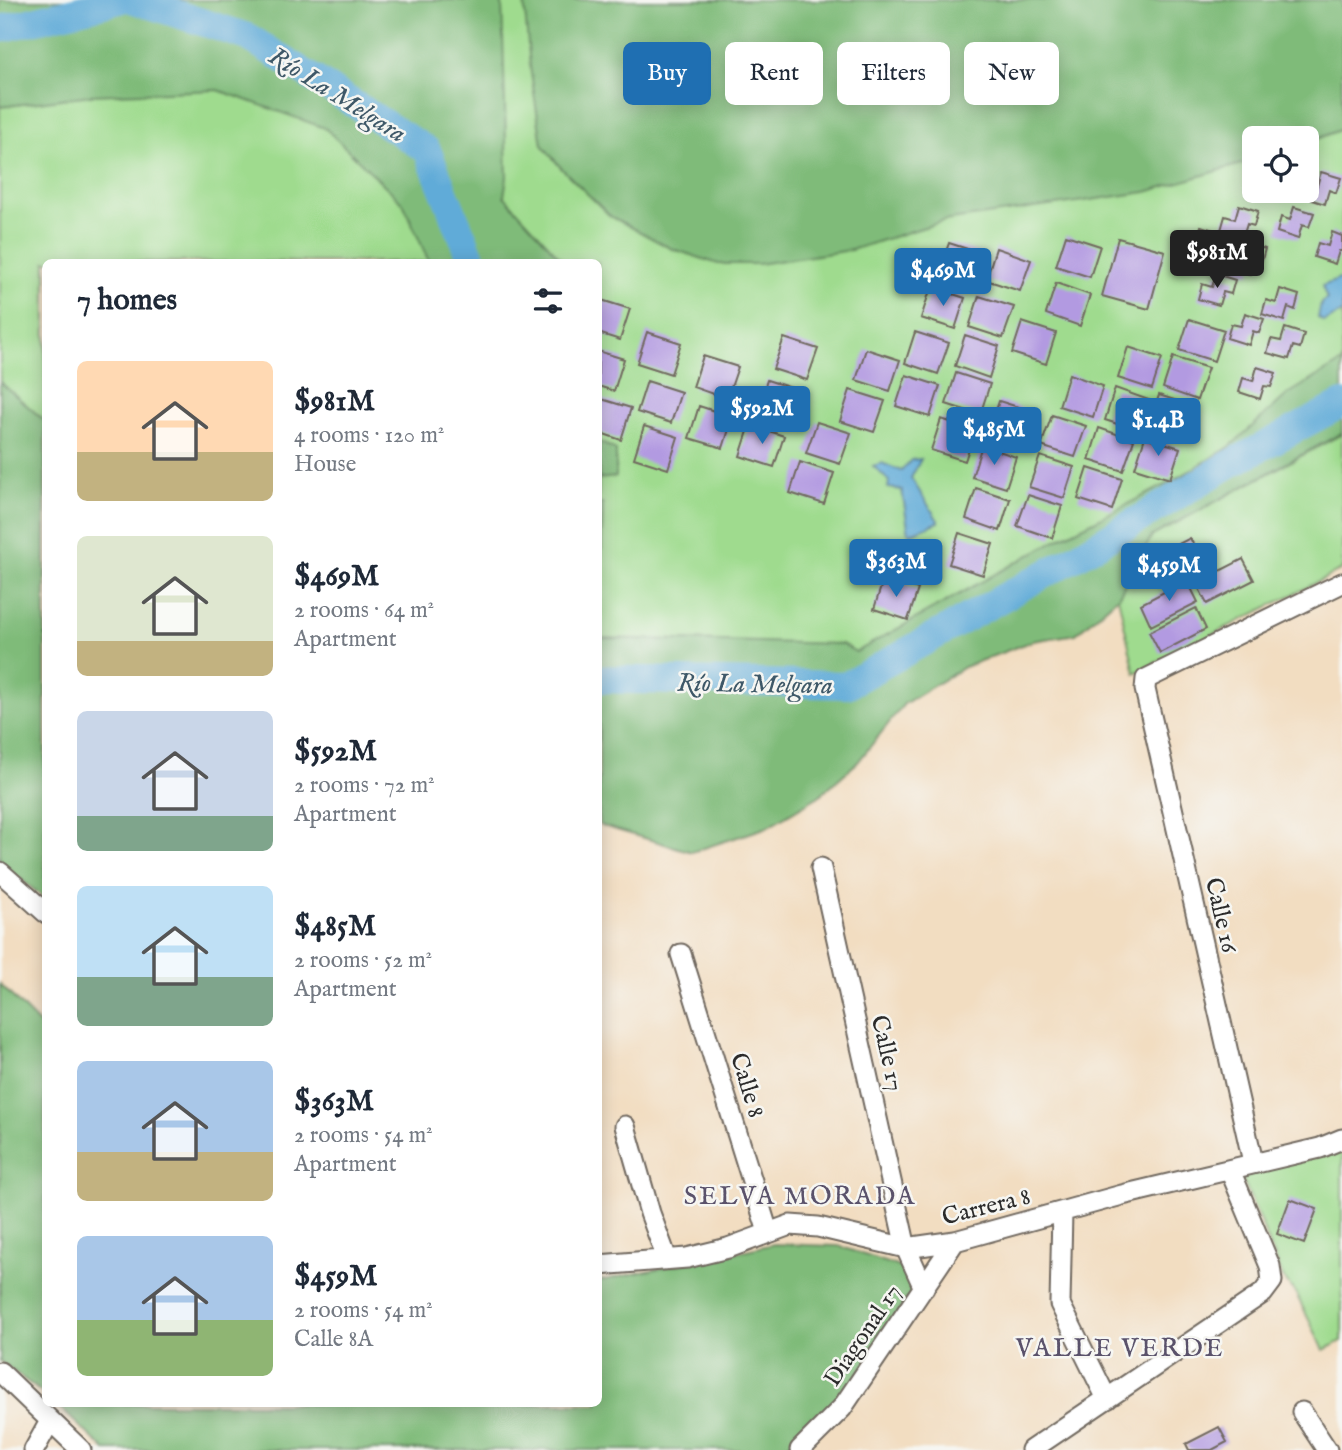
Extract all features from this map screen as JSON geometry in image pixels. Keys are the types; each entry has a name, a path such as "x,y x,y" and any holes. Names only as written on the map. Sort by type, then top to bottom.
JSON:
{"street":[{"name":"Calle 16","path":"1253,1162 1148,703 1146,679 1342,583"},
{"name":"Calle 17","path":"821,868 906,1248 924,1288"},
{"path":"0,872 42,909"},
{"name":"Calle 8","path":"681,954 768,1232"},
{"path":"625,1126 650,1213 667,1259"},
{"name":"Carrera 8","path":"602,1265 667,1259 728,1248 790,1225 818,1227 906,1248 955,1241 1253,1162 1320,1148 1342,1139"},
{"path":"1031,1450 1263,1293 1272,1281 1270,1266 1230,1170"},
{"path":"1062,1212 1060,1304 1107,1399"},
{"name":"Diagonal 17","path":"800,1450 842,1408 955,1241"},
{"path":"0,1372 81,1450"},
{"path":"1302,1412 1327,1450"},
{"path":"33,1450 50,1421"}],"green space":[{"path":"0,0 1342,0 1342,393 1228,448 841,678 602,669 602,259 42,259 42,574 0,465"},
{"path":"0,0 502,0 507,177 504,196 561,259 428,259 403,203 325,128 218,90 91,95 0,107"},
{"path":"524,0 1342,0 1342,129 1319,138 1319,126 1242,126 1242,164 1146,192 944,221 851,250 758,264 718,264 670,248 610,216 562,169 542,145 530,67"},
{"path":"1342,362 1342,433 1152,536 1118,597 1076,634 1033,641 964,667 904,704 858,762 819,796 765,828 692,852 602,826 602,638 842,644 856,652 1056,540 1215,460 1288,394"},
{"path":"0,382 42,418 42,897 0,862"},
{"path":"1342,434 1342,570 1135,673 1118,597 1152,536"},
{"path":"602,443 616,450 616,477 602,479"},
{"path":"0,984 42,1027 42,1393 0,1361"},
{"path":"1342,1147 1342,1341 1324,1350 1296,1294 1283,1277 1240,1173"},
{"path":"774,1244 839,1246 900,1267 915,1286 853,1383 823,1417 782,1450 105,1450 59,1407 602,1407 602,1280"}],"water":[{"path":"1342,278 1342,313 1324,322 1318,318 1321,303 1327,299 1322,286"},
{"path":"921,459 911,478 939,522 909,534 902,490 888,488 889,481 873,466 882,463 901,471 911,460"}],"building":[{"path":"1321,172 1341,178 1336,193 1329,190 1325,204 1319,202"},
{"path":"1239,205 1258,211 1254,226 1247,224 1243,237 1221,230 1225,216 1235,219"},
{"path":"1294,207 1314,213 1309,227 1302,225 1298,239 1277,232 1281,217 1290,220"},
{"path":"1201,226 1220,232 1215,246 1209,244 1205,257 1183,250 1187,236 1197,239"},
{"path":"1332,232 1342,236 1342,251 1339,251 1335,264 1314,257 1318,243 1328,246"},
{"path":"1066,235 1100,246 1090,277 1056,266"},
{"path":"1118,238 1165,251 1149,309 1102,296"},
{"path":"949,243 983,254 972,285 938,274"},
{"path":"1246,243 1265,249 1261,263 1253,261 1250,274 1227,268 1232,253 1241,256"},
{"path":"996,248 1031,260 1020,291 986,280"},
{"path":"1216,274 1235,280 1231,294 1223,292 1219,305 1198,299 1202,284 1212,287"},
{"path":"1056,283 1090,295 1080,326 1046,314"},
{"path":"931,287 965,298 955,329 921,318"},
{"path":"1280,289 1299,295 1295,310 1288,307 1284,321 1262,314 1266,300 1276,303"},
{"path":"979,296 1014,307 1003,338 969,327"},
{"path":"602,300 630,309 620,340 602,334"},
{"path":"1245,313 1264,319 1259,333 1253,331 1249,345 1227,338 1231,324 1241,326"},
{"path":"1189,319 1224,330 1214,361 1179,350"},
{"path":"1022,322 1056,333 1046,364 1012,353"},
{"path":"1285,328 1304,334 1300,348 1293,346 1289,359 1267,353 1271,339 1281,341"},
{"path":"647,332 681,343 671,374 637,363"},
{"path":"915,332 949,343 938,374 905,363"},
{"path":"965,335 999,346 989,378 955,366"},
{"path":"784,338 818,349 807,380 773,369"},
{"path":"1128,347 1162,358 1152,389 1118,378"},
{"path":"866,349 900,360 890,391 856,380"},
{"path":"602,352 624,359 614,391 602,387"},
{"path":"703,356 738,367 727,399 693,387"},
{"path":"1173,357 1208,368 1197,400 1163,388"},
{"path":"1257,367 1276,373 1271,387 1264,386 1260,399 1239,392 1243,378 1253,381"},
{"path":"956,373 990,384 980,415 946,404"},
{"path":"1069,374 1103,386 1093,417 1059,406"},
{"path":"906,375 940,386 930,417 896,406"},
{"path":"767,380 801,391 791,422 757,411"},
{"path":"647,381 681,392 671,423 637,412"},
{"path":"1115,388 1149,400 1139,431 1105,420"},
{"path":"850,390 885,401 874,432 840,421"},
{"path":"1159,395 1193,406 1183,437 1149,426"},
{"path":"602,399 631,408 621,440 602,433"},
{"path":"999,401 1034,412 1023,443 989,432"},
{"path":"699,406 733,417 723,448 689,438"},
{"path":"1052,415 1086,426 1075,457 1041,446"},
{"path":"941,419 975,430 965,461 931,450"},
{"path":"817,422 851,433 840,464 806,453"},
{"path":"750,425 784,436 774,467 740,456"},
{"path":"644,426 678,437 668,469 634,458"},
{"path":"1099,428 1134,440 1123,471 1089,460"},
{"path":"1145,437 1180,448 1170,479 1135,468"},
{"path":"982,445 1016,457 1006,488 972,477"},
{"path":"1040,456 1074,467 1064,498 1029,487"},
{"path":"800,462 834,473 824,504 790,493"},
{"path":"1088,468 1122,479 1112,510 1078,499"},
{"path":"976,488 1010,499 1000,531 966,519"},
{"path":"1028,495 1062,506 1052,538 1017,526"},
{"path":"959,533 993,544 983,575 949,564"},
{"path":"1190,538 1201,559 1155,583 1144,562"},
{"path":"1243,559 1254,580 1207,604 1196,583"},
{"path":"884,577 918,589 908,620 874,609"},
{"path":"1187,580 1198,602 1151,626 1141,604"},
{"path":"1196,608 1206,629 1160,653 1149,632"},
{"path":"1290,1199 1317,1209 1304,1244 1277,1234"},
{"path":"1219,1427 1227,1442 1212,1450 1189,1450 1186,1444"}],"waterway":[{"name":"Río La Melgara","path":"0,29 120,0"},
{"name":"Río La Melgara","path":"134,0 248,37 427,150 472,259"},
{"name":"Río La Melgara","path":"602,679 847,685 1081,554 1230,464 1342,404"}],"district":[{"name":"SELVA MORADA","path":"800,1195"},
{"name":"VALLE VERDE","path":"1120,1347"}]}
